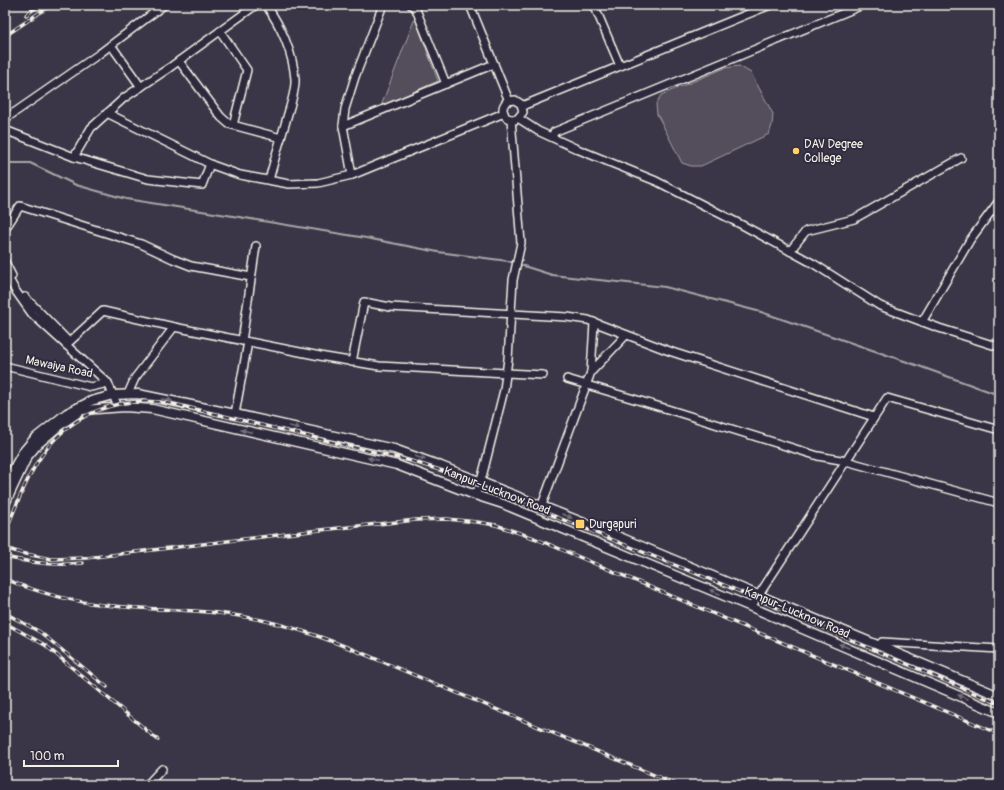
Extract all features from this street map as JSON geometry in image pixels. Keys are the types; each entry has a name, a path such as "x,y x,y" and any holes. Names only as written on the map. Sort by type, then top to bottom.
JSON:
{"main road":[{"name":"Kanpur-Lucknow Road","path":"5,489 14,466 34,439 73,409 91,401 113,395 138,394 235,414 394,449 481,481 759,595 999,696"},
{"name":"Kanpur-Lucknow Road","path":"5,504 27,457 38,444 59,426 82,410 118,407 152,409 397,465 475,496 503,504 752,607 999,713"},
{"path":"934,685 940,671"}],"street":[{"path":"5,119 111,45 164,5"},
{"path":"74,157 91,128 124,98 179,61 256,5"},
{"path":"266,5 272,13 285,40 292,61 295,80 291,104 269,180"},
{"path":"352,174 343,126 345,109 354,78 383,5"},
{"path":"412,5 415,7 446,84"},
{"path":"470,5 508,101"},
{"path":"594,5 620,66"},
{"path":"522,106 770,5"},
{"path":"552,137 554,132 863,5"},
{"path":"220,31 247,70 233,125"},
{"path":"111,45 141,87"},
{"path":"179,61 221,117 229,124 281,138"},
{"path":"343,126 494,64"},
{"path":"515,119 523,112 522,106 518,101 508,101 503,108 504,113 508,118 515,119 538,131 656,181 790,250 880,306 999,348"},
{"path":"107,113 210,164 240,175 289,184 318,184 352,174 504,113"},
{"path":"475,496 481,481 504,390 514,280 521,243 515,119"},
{"path":"5,130 74,157 148,179 202,185 210,164"},
{"path":"790,250 806,230 854,219 960,158"},
{"path":"922,322 970,240 999,201"},
{"path":"5,229 20,206 141,244 191,266 251,277"},
{"path":"235,414 256,246"},
{"path":"5,262 18,288 31,304 68,344 108,383 118,407"},
{"path":"5,272 15,290 32,314 68,344"},
{"path":"352,362 364,302 390,307 566,317 594,322 672,352 874,417"},
{"path":"68,344 103,311 174,327 379,366 543,375"},
{"path":"542,505 590,372 594,322"},
{"path":"128,394 135,378 174,327"},
{"path":"590,372 626,335"},
{"name":"Mawaiya Road","path":"5,366 91,388 108,383"},
{"path":"567,379 818,456 846,461 999,503"},
{"path":"752,607 886,398 999,430"},
{"path":"879,645 882,642 999,649"},
{"path":"148,785 162,769"}],"shaded area":[{"path":"415,18 438,81 381,106"},
{"path":"739,66 751,73 773,114 769,134 701,166 691,166 682,163 657,114 656,104 661,95 725,68"}],"waterway":[{"path":"5,163 30,163 76,185 126,199 366,238 438,252 508,261 552,275 665,287 761,312 999,395"}],"railway":[{"path":"26,15 39,5"},
{"path":"5,36 51,5"},
{"path":"5,533 33,469 50,444 64,430 80,419 115,405 134,402 174,404 411,461 443,471 729,587 999,704"},
{"path":"5,548 51,559 86,558 416,520 447,519 496,525 534,538 999,734"},
{"path":"5,557 44,563 83,563"},
{"path":"5,579 45,593 100,605 218,613 252,618 290,627 365,654 678,785"},
{"path":"5,613 40,632 107,687"},
{"path":"5,623 45,645 158,740"}],"place":[{"name":"DAV Degree College","path":"796,151"},
{"name":"Durgapuri","path":"580,524"}]}
